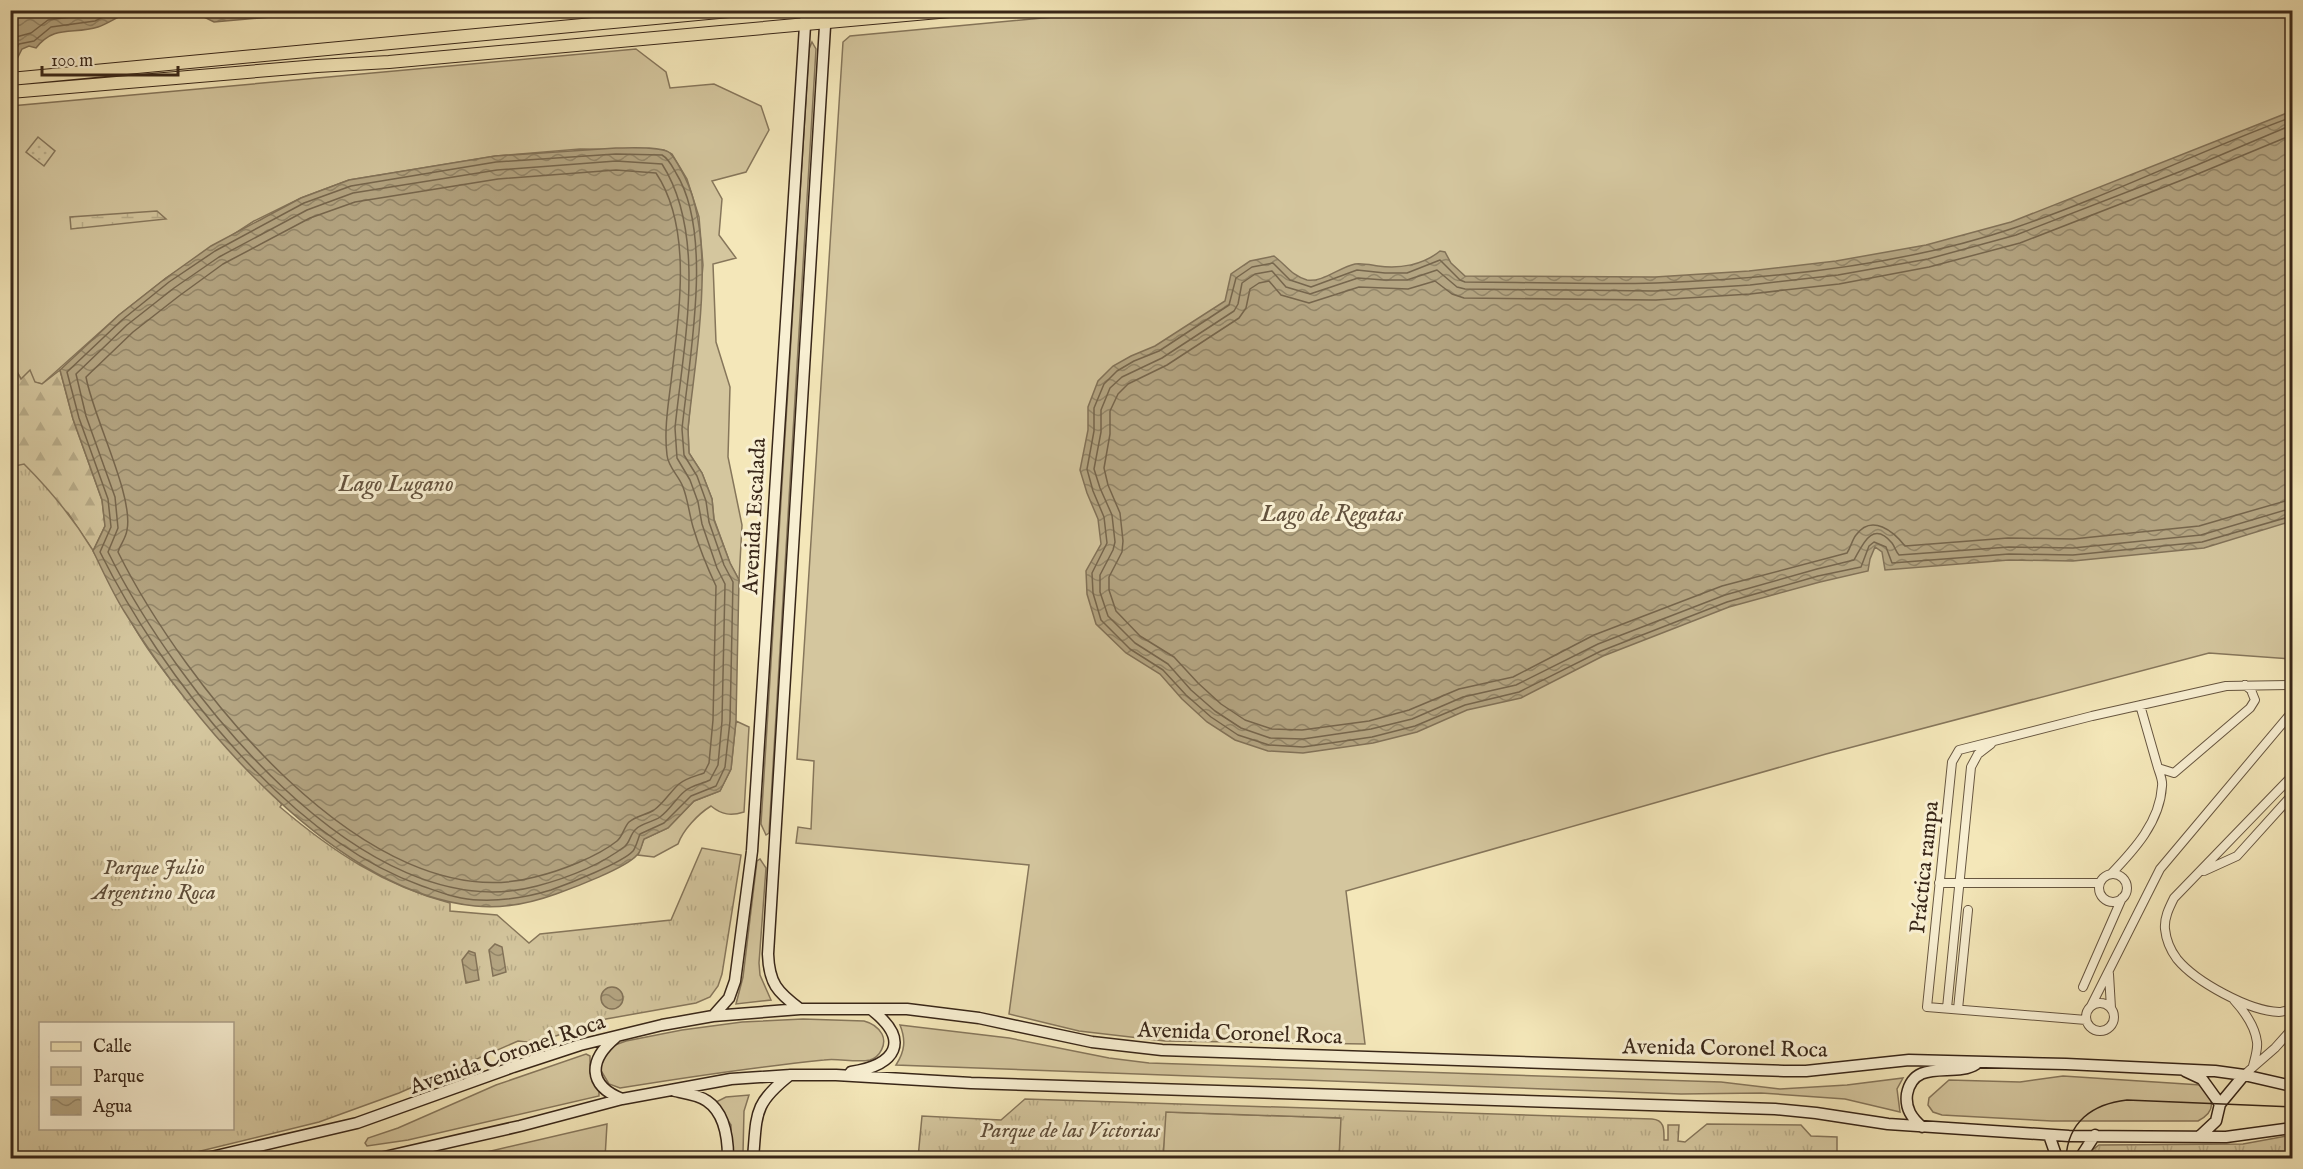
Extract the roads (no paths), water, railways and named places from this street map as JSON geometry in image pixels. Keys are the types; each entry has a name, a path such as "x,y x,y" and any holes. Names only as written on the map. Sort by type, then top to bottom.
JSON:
{"main road":[{"path":"10,79 740,10"},
{"name":"Avenida Escalada","path":"713,1016 729,998 735,981 752,851 806,10"},
{"path":"10,92 390,62 805,25 825,17 961,10"},
{"name":"Avenida Escalada","path":"800,1009 773,984 769,968 773,853 825,17"},
{"path":"752,851 773,853"},
{"name":"Avenida Coronel Roca","path":"207,1158 352,1125 548,1054 618,1036 713,1016 800,1009 907,1009 950,1014 1092,1042 1162,1050 1784,1071 1806,1071 1899,1061 1978,1062 2180,1069 2244,1075 2292,1086"},
{"path":"836,1075 875,1067 892,1053 894,1037 890,1029 872,1010"},
{"path":"618,1036 600,1053 595,1071 601,1086 609,1094 622,1099"},
{"path":"1922,1127 1908,1109 1906,1101 1910,1085 1925,1072 1967,1069 1978,1062"},
{"path":"2180,1069 2202,1079 2220,1104"},
{"path":"753,1158 756,1122 762,1103 771,1090 791,1075"},
{"path":"380,1158 520,1126 622,1099 731,1080 791,1075 1775,1109 1922,1127 2049,1135 2200,1137 2232,1136 2292,1128"},
{"path":"2200,1137 2216,1121 2220,1104 2244,1075"},
{"path":"672,1090 707,1100 716,1111 725,1131 728,1158 740,1158"},
{"path":"2049,1135 2058,1158"},
{"path":"2080,1158 2095,1135"}],"street":[{"path":"2158,768 2174,773 2250,708 2255,700 2251,690 2245,685"},
{"name":"Práctica rampa","path":"1947,1008 1928,1007 1952,762 1959,750 2226,686 2292,685"},
{"path":"2122,898 2114,902 2105,899 2100,892 2100,883 2138,846 2156,813 2163,785 2140,705"},
{"path":"2109,972 2114,1021 2109,1029 2095,1030 2086,1020 2088,1010 2160,869 2292,712"},
{"path":"1995,741 1978,754 1971,767 1947,1008 2086,1020"},
{"path":"2292,776 2174,898 2166,916 2165,929 2176,958 2198,978 2250,1006 2280,1012 2292,1009"},
{"path":"2200,873 2237,856 2292,795"},
{"path":"2284,804 2292,812"},
{"path":"2083,987 2127,891 2126,882 2120,876 2111,874"},
{"path":"1939,883 2100,883"},
{"path":"1958,1009 1968,910"},
{"path":"2229,995 2242,1009 2251,1024 2257,1043 2253,1066"},
{"path":"2091,1006 2099,1003 2111,1008"},
{"path":"2244,1075 2275,1048 2292,1029"}],"water":[{"path":"11,11 133,11 98,27 57,33 36,48 29,46 22,49 14,65 11,94"},
{"path":"159,11 339,11 214,22 202,16 178,16"},
{"name":"Lago de Regatas","path":"2292,111 2292,521 2204,548 2073,561 2009,560 1885,570 1882,552 1875,547 1868,571 1729,607 1603,656 1521,698 1467,710 1417,732 1373,743 1303,753 1268,751 1235,740 1207,722 1160,674 1126,653 1096,624 1087,594 1086,571 1101,544 1098,519 1080,470 1088,430 1088,407 1098,381 1113,366 1155,346 1225,301 1231,274 1250,261 1274,256 1297,276 1313,280 1355,264 1386,267 1411,265 1426,260 1440,251 1445,252 1451,263 1465,276 1655,277 1749,271 1836,261 1926,245 2011,222"},
{"name":"Lago Lugano","path":"616,148 652,148 670,153 680,168 692,195 699,226 702,296 688,429 689,453 702,473 712,499 714,520 739,580 736,721 731,769 720,791 694,801 668,828 644,839 638,854 622,866 537,900 506,906 475,906 423,894 371,870 321,836 273,796 228,750 188,703 153,656 124,611 93,551 105,526 102,500 73,419 60,370 119,315 166,278 211,246 301,198 349,180 495,156"},
{"path":"495,944 502,947 506,972 493,976 489,950"},
{"path":"469,951 475,953 479,980 466,983 462,960"},
{"path":"612,987 622,994 623,998 616,1008 612,1009 602,1002 601,998 608,988"}],"tram line":[{"path":"2066,1158 2071,1134 2077,1125 2093,1111 2114,1102 2127,1100 2292,1107"}],"park label":[{"name":"Parque Julio Argentino Roca","path":"154,878"},
{"name":"Parque de las Victorias","path":"1070,1129"}]}
